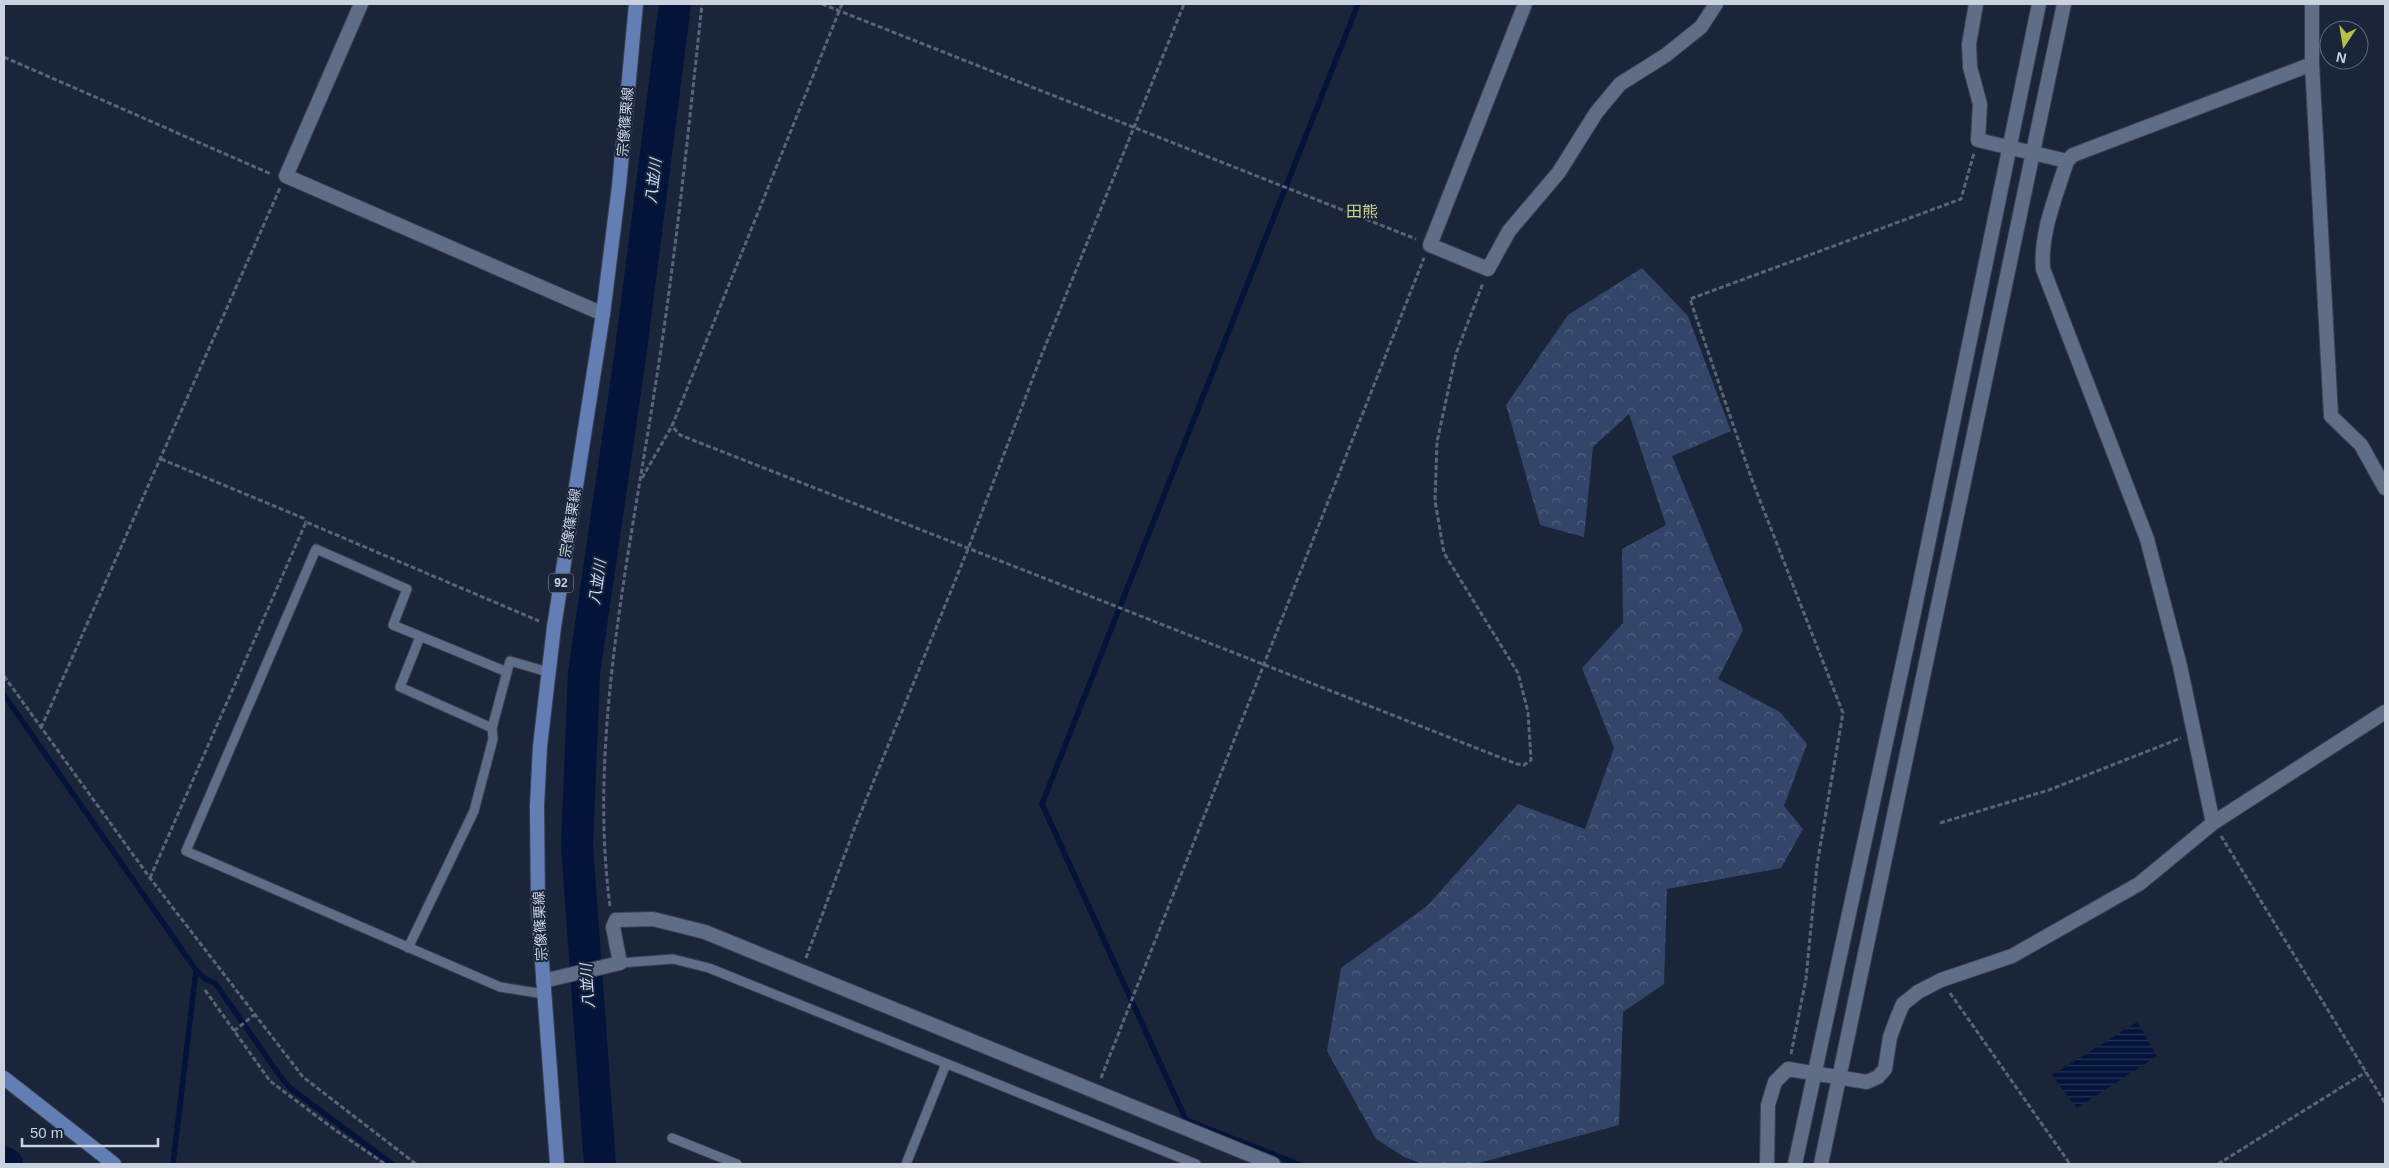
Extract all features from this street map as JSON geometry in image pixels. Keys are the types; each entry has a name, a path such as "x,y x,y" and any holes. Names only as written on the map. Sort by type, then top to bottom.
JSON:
{"main road":[{"name":"宗像篠栗線","path":"557,1164 547,984 538,908 537,806 548,672 603,314 619,186 636,4"},
{"path":"4,1078 114,1164"}],"street":[{"path":"362,4 286,176 603,314"},
{"path":"1526,4 1430,245 1488,269 1509,232 1560,172 1596,113 1620,84 1666,55 1701,27 1716,4"},
{"path":"1976,4 1969,44 1970,67 1980,104 1978,140 2067,161"},
{"path":"1795,1164 1914,612 2008,147 2039,4"},
{"path":"1821,1164 2064,4"},
{"path":"2312,4 2312,64 2331,416 2361,445 2385,488"},
{"path":"2213,823 2180,666 2147,539 2043,269 2042,254 2047,228 2067,161 2073,155 2312,64"},
{"path":"1767,1164 1768,1105 1775,1082 1788,1069 1867,1082 1878,1077 1885,1069 1890,1037 1903,1004 1918,992 1942,980 2012,956 2139,884 2213,823 2385,712"},
{"path":"547,984 613,965 613,926 616,920 653,919 671,922 705,932 801,970 1273,1164"}],"lane":[{"path":"507,672 393,625 407,589 316,550 186,851 500,987 547,984"},
{"path":"420,637 400,687 492,728"},
{"path":"408,948 474,811 493,740 492,728 510,661 548,672"},
{"path":"613,965 673,959 709,968 946,1064 1176,1161 1196,1164"},
{"path":"906,1164 946,1064"},
{"path":"672,1138 737,1164"}],"path":[{"path":"613,926 605,865 603,785 616,640 667,312 702,4"},
{"path":"822,4 1430,245 1096,1090"},
{"path":"641,480 672,426 842,4"},
{"path":"801,970 855,828 968,548 1042,354 1184,4"},
{"path":"4,57 276,176 286,176 41,728"},
{"path":"1788,1069 1806,978 1817,865 1843,713 1752,480 1690,299 1960,199 1978,140"},
{"path":"672,426 680,434 1516,764 1524,764 1531,760 1528,712 1518,673 1444,553 1435,501 1437,442 1456,354 1488,269"},
{"path":"161,459 303,518 306,522 554,627"},
{"path":"150,878 306,522"},
{"path":"4,676 150,878 303,1077 416,1164"},
{"path":"1940,823 2049,790 2193,734"},
{"path":"2213,823 2385,1103"},
{"path":"1942,980 2070,1164"},
{"path":"205,990 270,1081 335,1130 385,1164"},
{"path":"234,1031 254,1015"},
{"path":"2218,1164 2366,1072"}],"green space":[{"path":"1642,268 1688,316 1731,431 1672,456 1743,630 1718,679 1780,712 1807,744 1784,806 1803,829 1781,868 1667,889 1664,984 1623,1012 1619,1125 1475,1164 1423,1164 1404,1157 1376,1139 1327,1051 1341,968 1427,906 1518,804 1585,829 1614,748 1582,668 1623,623 1622,549 1666,525 1629,414 1593,447 1584,537 1540,525 1506,405 1568,315"}],"shaded area":[{"path":"2137,1022 2157,1056 2077,1108 2052,1075"}],"waterway":[{"name":"八並川","path":"600,1164 577,846 584,673 630,357 675,4"},
{"path":"1298,1164 1186,1120 1042,804 1358,4"},
{"path":"4,695 196,970 205,979 215,983 280,1076 290,1088 392,1164"},
{"path":"173,1164 196,970"}],"district":[{"name":"田熊","path":"1362,211"}]}
